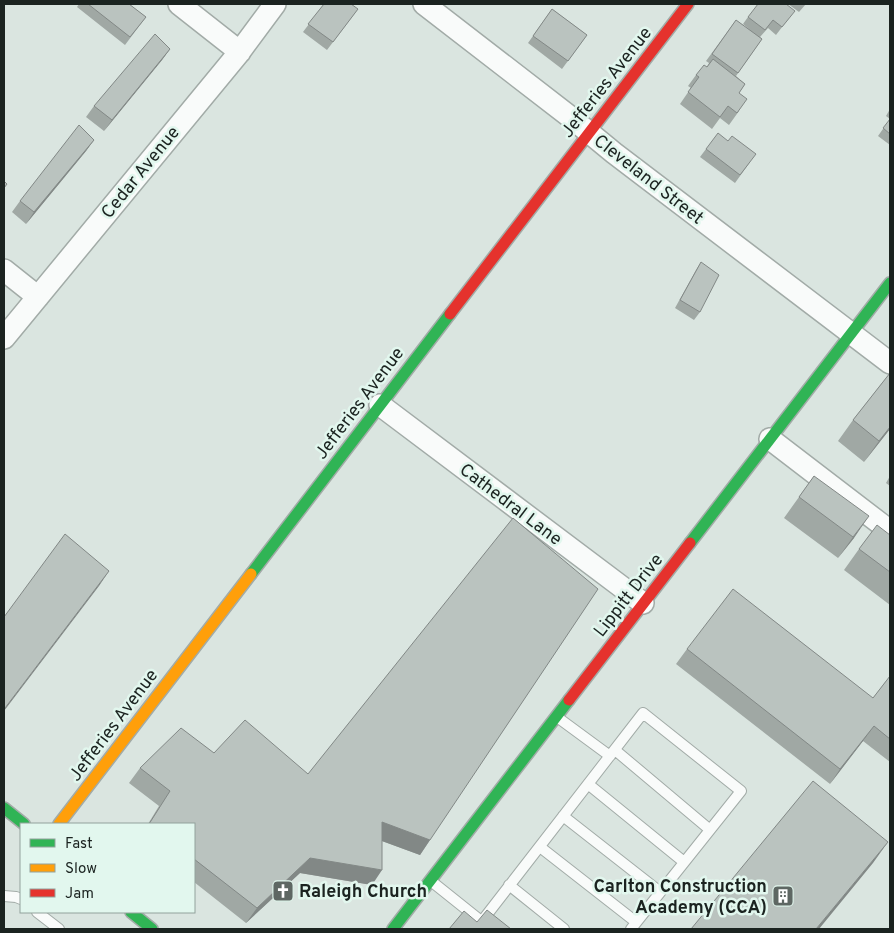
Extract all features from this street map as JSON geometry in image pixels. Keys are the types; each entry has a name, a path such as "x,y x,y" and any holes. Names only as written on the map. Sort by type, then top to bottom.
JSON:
{"street":[{"path":"179,4 240,52"},
{"name":"Cedar Avenue","path":"4,338 240,52 275,4"},
{"name":"Cleveland Street","path":"424,4 614,153 890,362"},
{"name":"Jefferies Avenue","path":"60,823 688,4"},
{"path":"4,270 38,297"},
{"name":"Lippitt Drive","path":"394,929 642,603 890,283"},
{"name":"Cathedral Lane","path":"380,405 642,603"},
{"path":"770,439 890,531"},
{"path":"4,808 23,823"},
{"path":"132,913 152,929"}],"lane":[{"path":"482,922 643,713 741,791 634,926 540,847"},
{"path":"556,717 613,753 710,829"},
{"path":"588,784 684,862"},
{"path":"563,816 660,892"},
{"path":"431,880 491,929"},
{"path":"509,885 564,929"},
{"path":"4,896 20,899"},
{"path":"38,913 54,928"}],"building":[{"path":"88,4 129,4 146,17 130,37"},
{"path":"324,4 351,4 358,9 333,42 308,24"},
{"path":"758,4 786,4 795,11 782,27 773,20 765,30 748,17"},
{"path":"552,9 587,35 568,61 533,36"},
{"path":"736,20 762,39 738,73 712,54"},
{"path":"155,34 170,49 112,120 94,106"},
{"path":"713,59 745,84 739,93 747,99 737,113 728,106 720,117 688,92 699,77 696,75 704,65 707,67"},
{"path":"890,119 890,134 883,128"},
{"path":"79,125 94,140 34,212 20,201"},
{"path":"718,133 728,141 732,136 756,154 740,175 706,149"},
{"path":"701,262 719,275 700,312 680,300"},
{"path":"890,373 890,427 879,441 853,420"},
{"path":"814,476 869,516 853,537 799,497"},
{"path":"513,518 598,589 430,840 382,822 382,870 310,858 257,908 195,860 195,823 150,823 170,791 140,768 181,728 214,753 245,720 308,774"},
{"path":"877,525 890,535 890,572 859,549"},
{"path":"65,534 109,571 4,708 4,617"},
{"path":"733,589 873,698 890,676 890,739 874,726 840,769 687,649"},
{"name":"Carlton Construction Academy (CCA)","path":"813,781 888,842 816,929 691,929"},
{"path":"487,910 511,929 449,929 464,911 477,922"}],"traffic: fast":[{"path":"690,543 890,283"},
{"path":"251,574 450,314"},
{"path":"393,929 569,700"},
{"path":"4,808 23,823"},
{"path":"132,913 152,929"}],"traffic: slow":[{"path":"60,823 251,574"}],"traffic: jam":[{"path":"450,314 688,4"},
{"path":"569,700 690,543"}],"place":[{"name":"Raleigh Church","path":"283,891"},
{"name":"Carlton Construction Academy (CCA)","path":"783,896"}]}
